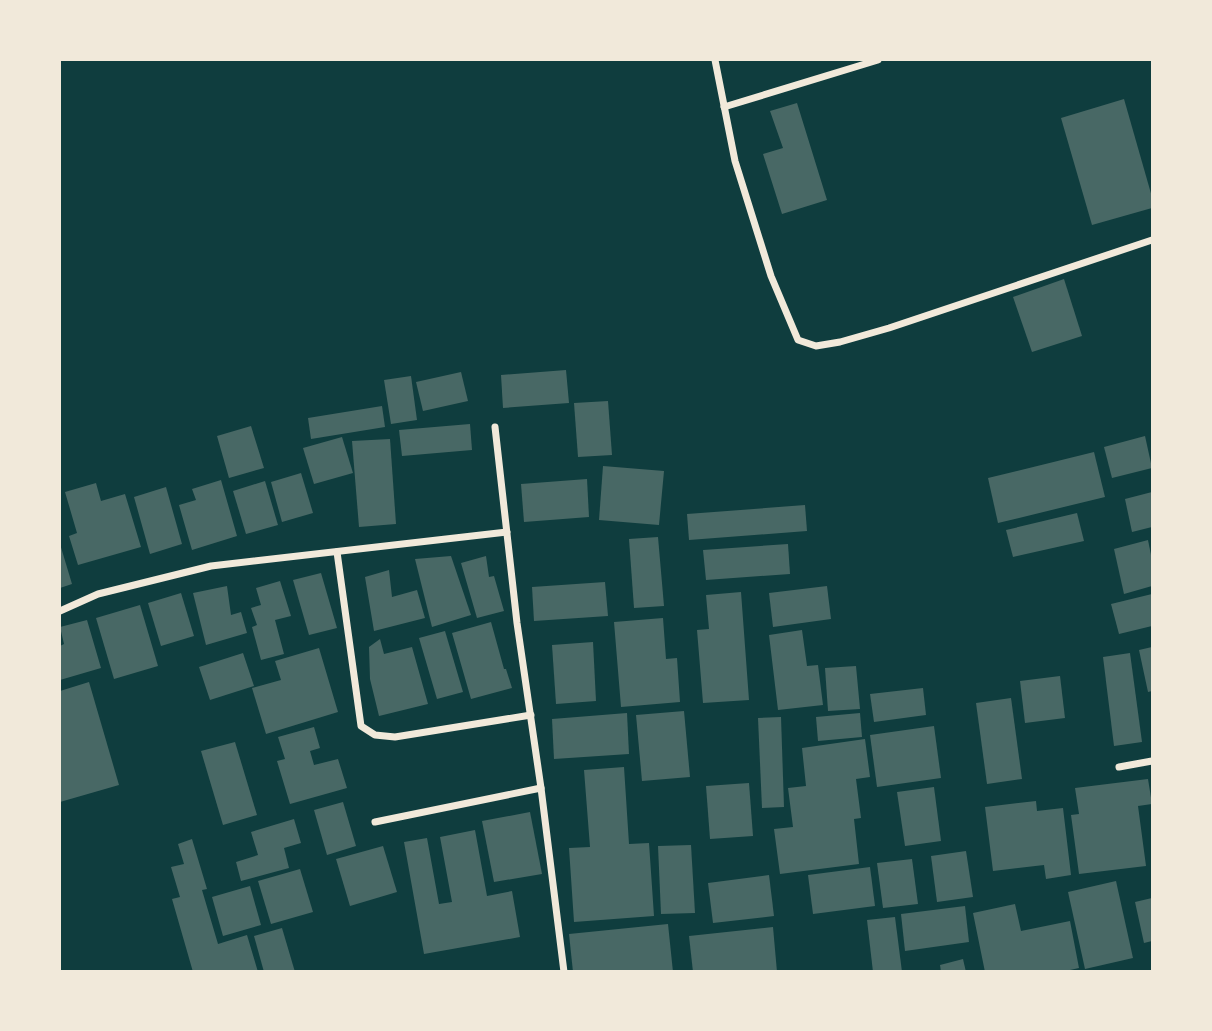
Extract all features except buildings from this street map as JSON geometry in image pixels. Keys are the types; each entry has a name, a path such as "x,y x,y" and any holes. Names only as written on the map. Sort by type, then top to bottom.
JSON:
{"street":[{"path":"715,60 735,161 771,276 798,340 816,346 888,328 1153,240"},
{"path":"724,107 878,60"},
{"path":"495,427 564,971"},
{"path":"60,611 98,594 211,566 507,532"},
{"path":"337,552 360,726 375,735 395,737 531,715"},
{"path":"1119,767 1153,761"},
{"path":"375,822 541,788"}]}
